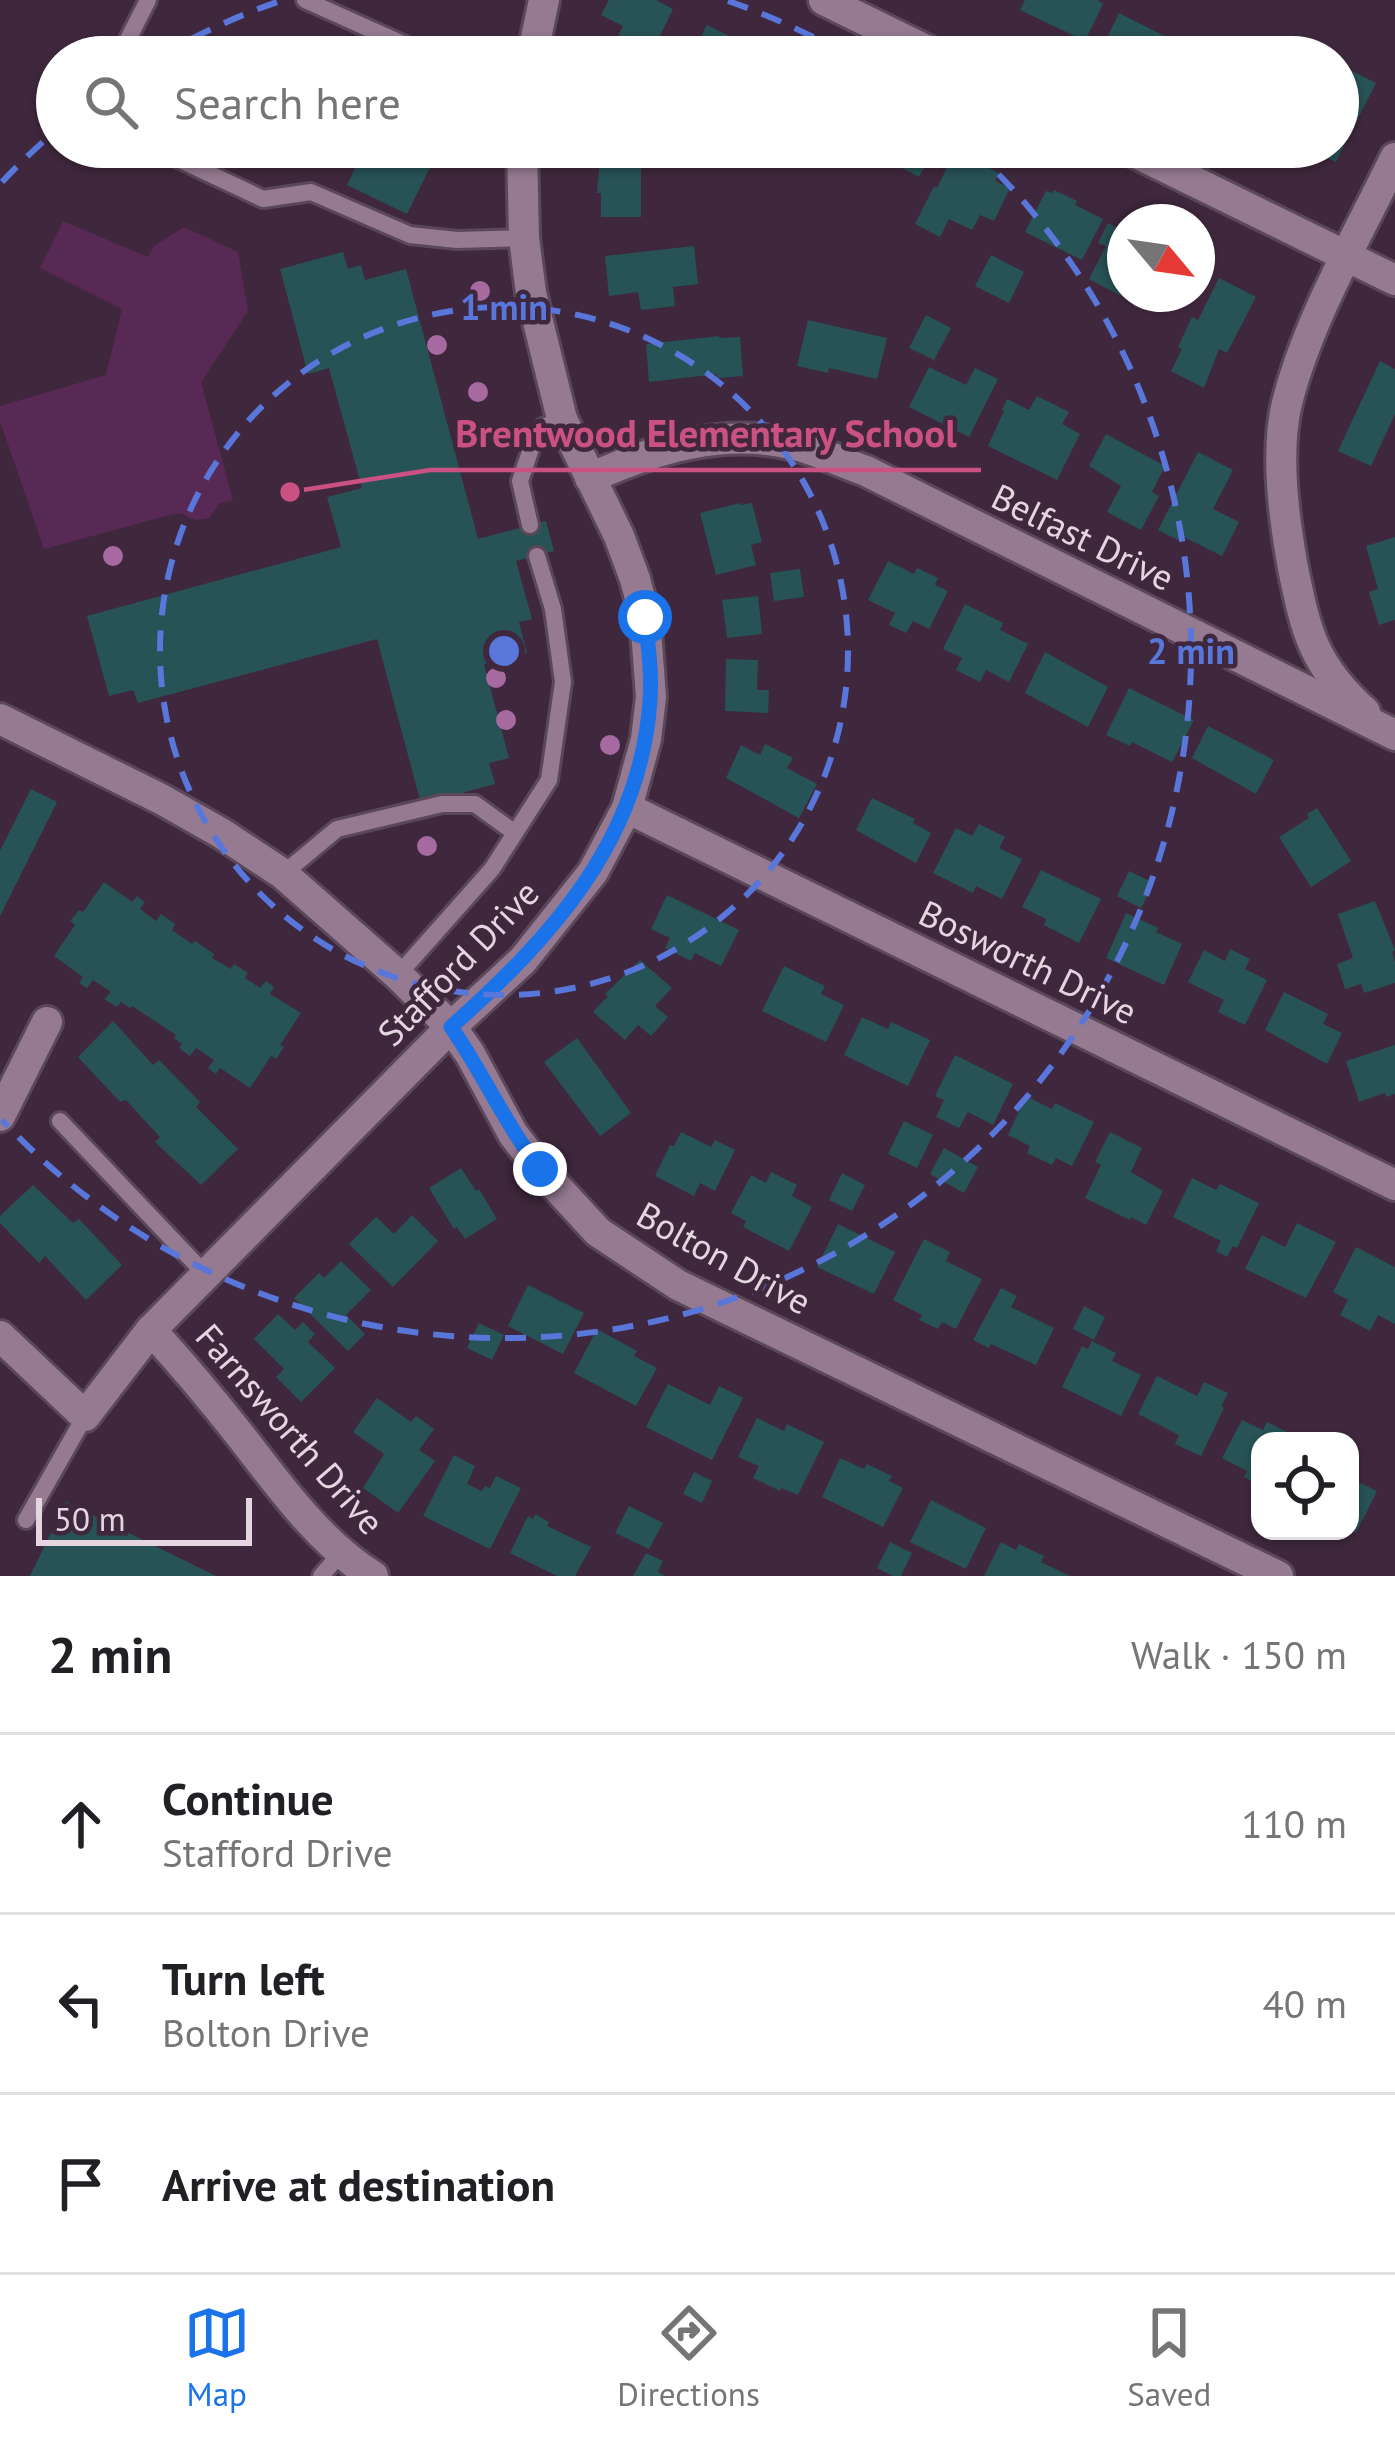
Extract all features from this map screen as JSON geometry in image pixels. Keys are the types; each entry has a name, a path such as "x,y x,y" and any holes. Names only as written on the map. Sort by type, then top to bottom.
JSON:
{"street":[{"path":"536,36 544,0"},
{"path":"824,0 897,36"},
{"path":"1392,739 1346,696 1315,653 1285,522 1282,469 1286,405 1312,330 1395,158"},
{"name":"Stafford Drive","path":"85,1416 152,1330 451,1027 524,960 593,872 627,808 646,739 651,697 647,633 619,536 562,419 531,293 522,168"},
{"path":"1167,168 1395,280"},
{"name":"Belfast Drive","path":"590,478 624,462 695,442 725,439 795,445 866,472 1392,739"},
{"name":"Bolton Drive","path":"2,723 161,799 283,874 451,1027 513,1134 540,1169 598,1232 628,1253 678,1285 1278,1576"},
{"name":"Bosworth Drive","path":"627,808 1395,1185"},
{"path":"0,1116 47,1022"},
{"name":"Farnsworth Drive","path":"152,1330 242,1438 331,1564 351,1562 373,1576"},
{"path":"0,1336 85,1416"}],"lane":[{"path":"130,36 148,0"},
{"path":"305,0 385,36"},
{"path":"197,168 262,199 310,192 410,235 457,240 524,238"},
{"path":"530,525 520,481 535,437 543,427 562,419"},
{"path":"398,974 492,869 549,780 563,682 553,609 537,556"},
{"path":"283,874 337,830 442,804 475,804 515,833"},
{"path":"60,1121 207,1276"},
{"path":"26,1520 85,1416"}],"shaded area":[{"path":"63,221 148,257 154,246 184,227 238,252 248,311 201,382 233,500 220,503 209,518 170,515 44,549 0,421 0,406 106,375 122,309 40,268"}],"building":[{"path":"609,0 656,0 673,9 660,36 618,36 623,26 601,15"},
{"path":"1025,0 1098,0 1103,4 1087,36 1075,36 1020,10"},
{"path":"1119,13 1164,36 1108,36"},
{"path":"707,25 729,36 702,36"},
{"path":"1359,74 1376,83 1359,117"},
{"path":"355,168 430,168 407,214 347,185"},
{"path":"599,168 641,168 641,217 601,217 601,193 597,193"},
{"path":"902,168 924,168 919,177"},
{"path":"947,168 989,168 999,173 995,181 1010,188 994,221 980,215 972,230 949,219 940,237 915,224 934,186 937,188"},
{"path":"1054,190 1103,219 1082,260 1025,232 1046,191"},
{"path":"1107,225 1107,288 1089,279 1106,246 1098,243"},
{"path":"694,246 698,284 673,287 675,306 641,310 638,292 609,296 605,256"},
{"path":"343,252 348,269 361,265 365,280 406,269 478,539 546,521 554,551 516,561 532,619 519,622 527,653 484,664 509,758 489,763 495,784 421,804 377,639 138,703 133,690 109,696 87,616 341,547 327,497 362,488 329,368 308,374 280,269"},
{"path":"991,255 1024,272 1009,303 975,286"},
{"path":"1219,278 1256,297 1227,353 1219,349 1204,388 1171,371 1192,317 1198,320 1202,312 1215,312"},
{"path":"926,315 951,328 934,360 909,348"},
{"path":"808,320 887,338 877,379 797,366"},
{"path":"740,337 743,376 717,378 717,374 649,382 646,344"},
{"path":"1380,361 1395,369 1395,414 1371,466 1338,451"},
{"path":"929,367 966,385 975,368 998,379 969,437 909,407"},
{"path":"1037,396 1069,412 1062,424 1080,434 1057,480 988,446 1007,399 1029,410"},
{"path":"1106,434 1165,466 1152,492 1159,496 1141,530 1107,512 1121,486 1089,466"},
{"path":"1198,452 1233,470 1213,509 1239,522 1222,556 1158,530"},
{"path":"752,503 762,542 751,545 756,565 716,575 700,513"},
{"path":"1395,537 1395,620 1379,625 1369,592 1378,589 1366,546"},
{"path":"888,561 914,574 917,568 938,578 935,585 948,591 929,629 913,621 906,633 889,625 895,613 868,600"},
{"path":"800,569 804,597 774,601 770,573"},
{"path":"758,596 762,634 727,638 722,600"},
{"path":"965,604 1003,623 1000,630 1028,644 1009,682 986,670 980,682 956,670 962,658 943,649"},
{"path":"1045,652 1108,687 1088,727 1025,693"},
{"path":"726,659 758,660 757,690 769,690 768,713 725,711"},
{"path":"1129,688 1194,720 1172,762 1106,735"},
{"path":"1208,726 1274,760 1256,794 1192,758"},
{"path":"765,744 793,758 787,768 817,784 799,818 726,778 741,745 760,755"},
{"path":"31,789 57,802 0,916 0,851"},
{"path":"872,798 915,819 913,823 931,833 916,863 856,830"},
{"path":"1317,808 1351,861 1311,887 1279,837"},
{"path":"979,824 1005,837 999,848 1022,859 1002,899 976,886 973,893 933,873 956,828 972,836"},
{"path":"1041,870 1101,899 1079,943 1022,907"},
{"path":"1129,871 1154,883 1141,908 1117,896"},
{"path":"104,882 132,902 137,896 145,902 140,909 156,921 161,914 175,924 172,930 231,969 234,964 248,973 245,978 260,988 266,981 274,987 270,994 301,1013 276,1059 271,1056 250,1088 220,1068 216,1074 208,1068 214,1060 196,1048 190,1056 179,1048 182,1044 176,1035 132,1006 121,1002 117,1007 104,999 111,992 93,980 87,988 79,983 83,977 54,956 75,925 70,921 79,910 83,912"},
{"path":"667,895 739,930 721,966 695,953 691,961 665,948 670,938 651,929"},
{"path":"1375,901 1395,950 1395,983 1364,993 1361,984 1345,989 1337,964 1353,958 1338,914"},
{"path":"1126,913 1182,944 1164,985 1106,958"},
{"path":"1230,949 1250,959 1245,969 1267,980 1245,1025 1218,1012 1224,1000 1188,982 1204,950 1225,961"},
{"path":"640,960 672,988 655,1006 668,1017 651,1036 638,1025 625,1040 593,1012"},
{"path":"784,966 825,986 821,994 844,1005 826,1042 762,1011"},
{"path":"1284,992 1328,1014 1323,1024 1342,1033 1327,1064 1265,1030"},
{"path":"862,1017 888,1029 891,1022 930,1040 908,1086 844,1055"},
{"path":"113,1021 153,1065 159,1060 238,1149 201,1185 155,1142 160,1137 126,1100 120,1102 78,1057"},
{"path":"577,1038 631,1113 600,1136 544,1062"},
{"path":"1395,1045 1395,1094 1359,1102 1346,1061"},
{"path":"955,1055 1013,1084 993,1125 968,1112 959,1128 936,1117 944,1100 935,1096"},
{"path":"1026,1096 1052,1109 1055,1103 1094,1122 1072,1166 1056,1158 1052,1165 1027,1153 1030,1146 1008,1135"},
{"path":"904,1121 933,1135 917,1168 888,1154"},
{"path":"681,1132 711,1147 715,1140 735,1150 715,1191 700,1183 694,1196 655,1176"},
{"path":"1110,1132 1142,1148 1131,1172 1163,1191 1146,1225 1085,1198"},
{"path":"944,1148 978,1167 964,1193 930,1174"},
{"path":"461,1168 497,1219 465,1239 429,1188"},
{"path":"771,1172 797,1185 792,1196 812,1207 789,1251 743,1227 746,1221 731,1213 751,1175 766,1183"},
{"path":"842,1173 865,1185 852,1211 829,1200"},
{"path":"1192,1178 1216,1190 1220,1184 1259,1203 1237,1248 1233,1246 1227,1257 1216,1251 1221,1241 1173,1217"},
{"path":"33,1185 73,1223 79,1219 122,1265 86,1300 45,1256 39,1263 0,1223 0,1216"},
{"path":"412,1215 438,1241 393,1287 349,1244 376,1217 394,1234"},
{"path":"1297,1223 1336,1242 1306,1298 1245,1269 1262,1235 1285,1247"},
{"path":"838,1224 895,1252 874,1294 817,1267"},
{"path":"924,1239 950,1252 946,1261 982,1279 956,1329 942,1322 938,1329 893,1300"},
{"path":"1356,1247 1395,1267 1395,1324 1378,1315 1370,1331 1340,1315 1348,1300 1333,1292"},
{"path":"341,1261 371,1290 346,1315 365,1334 348,1351 294,1298 319,1273 324,1278"},
{"path":"528,1285 584,1313 563,1354 508,1326"},
{"path":"1001,1288 1017,1296 1011,1307 1054,1328 1036,1365 973,1340"},
{"path":"1084,1306 1105,1317 1094,1340 1073,1329"},
{"path":"278,1314 295,1330 303,1322 315,1334 308,1342 335,1368 301,1402 276,1377 284,1369 254,1339"},
{"path":"479,1323 504,1335 492,1360 467,1348"},
{"path":"597,1329 657,1368 636,1406 574,1373"},
{"path":"1092,1341 1116,1353 1112,1361 1141,1375 1121,1416 1062,1387 1082,1346 1088,1349"},
{"path":"1157,1376 1197,1396 1204,1382 1228,1393 1201,1456 1175,1444 1179,1435 1138,1414"},
{"path":"668,1384 710,1405 719,1386 743,1398 712,1460 646,1427"},
{"path":"377,1398 411,1422 416,1416 434,1429 419,1450 435,1461 398,1513 363,1488 384,1454 353,1432"},
{"path":"757,1418 784,1431 787,1424 824,1442 798,1495 753,1478 759,1466 738,1457"},
{"path":"1242,1420 1263,1430 1267,1422 1287,1432 1251,1432 1251,1480 1244,1477 1247,1471 1222,1458"},
{"path":"454,1455 475,1466 467,1484 482,1491 485,1486 490,1488 496,1476 521,1488 490,1549 423,1516"},
{"path":"840,1458 864,1469 867,1464 892,1476 889,1481 903,1488 883,1527 822,1497"},
{"path":"694,1472 712,1481 702,1503 683,1494"},
{"path":"1359,1482 1377,1491 1359,1527"},
{"path":"931,1500 986,1528 966,1569 910,1542"},
{"path":"66,1502 216,1576 30,1576"},
{"path":"629,1506 663,1523 649,1549 615,1533"},
{"path":"535,1514 549,1522 547,1526 591,1547 575,1576 557,1576 510,1553 528,1516 533,1519"},
{"path":"890,1542 912,1553 901,1576 877,1568"},
{"path":"1001,1542 1016,1550 1019,1544 1044,1556 1041,1562 1070,1576 984,1576"},
{"path":"646,1553 663,1561 658,1572 665,1576 633,1576"}],"place":[{"name":"Brentwood Elementary School","path":"290,492"}],"route":[{"path":"540,1169 513,1134 451,1027 524,960 569,905 593,872 627,808 646,739 651,697 645,617"}]}
